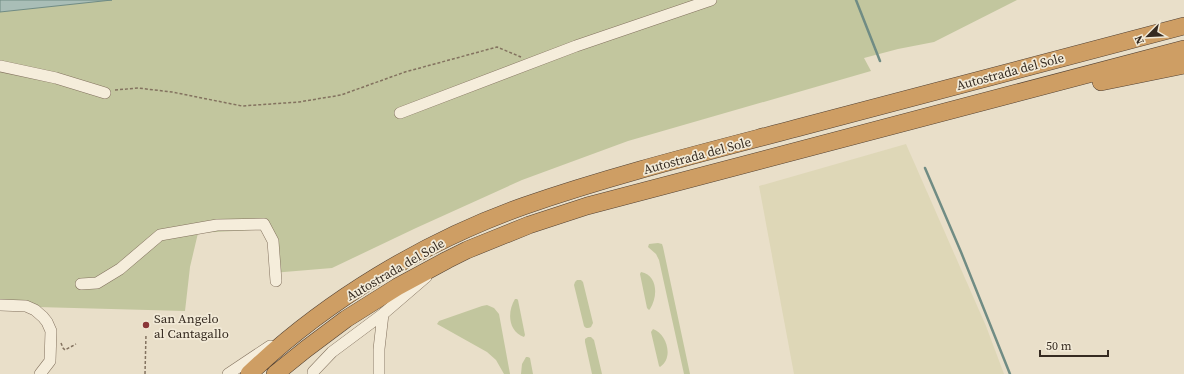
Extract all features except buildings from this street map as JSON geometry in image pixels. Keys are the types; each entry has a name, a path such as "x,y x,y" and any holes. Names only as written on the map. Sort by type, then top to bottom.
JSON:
{"highway":[{"path":"1030,66 1054,52 1184,15"},
{"name":"Autostrada del Sole","path":"249,374 287,341 328,309 377,277 409,258 464,230 522,207 588,185 699,154 1184,26"},
{"name":"Autostrada del Sole","path":"275,374 346,319 397,287 446,260 529,225 587,206 1184,49"},
{"path":"1008,96 1075,87 1184,65"}],"lane":[{"path":"400,113 576,46 711,0"},
{"path":"0,66 56,78 105,93"},
{"path":"81,284 97,283 120,269 160,235 217,225 264,224 273,241 276,280"},
{"path":"313,374 313,372 332,352 383,314 446,260"},
{"path":"0,305 26,306 35,310 47,322 51,331 50,361 40,374"},
{"path":"228,374 328,309"},
{"path":"379,374 378,349 383,314"}],"path":[{"path":"105,93 117,89 138,88 172,92 242,106 299,102 341,95 405,72 497,47 534,62"},
{"path":"145,374 146,334"},
{"path":"51,339 56,338 65,350 76,344"}],"shaded area":[{"path":"906,144 986,326 1004,374 794,374 759,186"}],"green space":[{"path":"0,0 1017,0 934,42 864,58 871,71 628,141 522,180 332,268 272,273 267,229 198,233 190,267 185,311 0,306"},
{"path":"649,244 662,244 663,247 690,374 684,374 659,260 656,254 648,247"},
{"path":"641,272 651,277 655,287 653,304 649,310 647,308 640,274"},
{"path":"577,280 581,280 583,282 593,323 589,328 584,326 574,285"},
{"path":"515,299 518,300 525,335 524,337 515,330 510,321 512,304"},
{"path":"487,305 494,308 499,314 510,374 504,374 496,360 487,352 437,324 439,321"},
{"path":"653,329 662,336 667,346 667,358 660,367 651,332"},
{"path":"591,337 594,340 602,374 592,374 585,342 585,339"},
{"path":"526,357 530,358 533,374 521,374 522,364"}],"water":[{"path":"0,0 112,0 0,12"}],"waterway":[{"path":"856,0 880,61"},
{"path":"925,168 961,252 1010,374"}],"place":[{"name":"San Angelo al Cantagallo","path":"146,325"}]}
